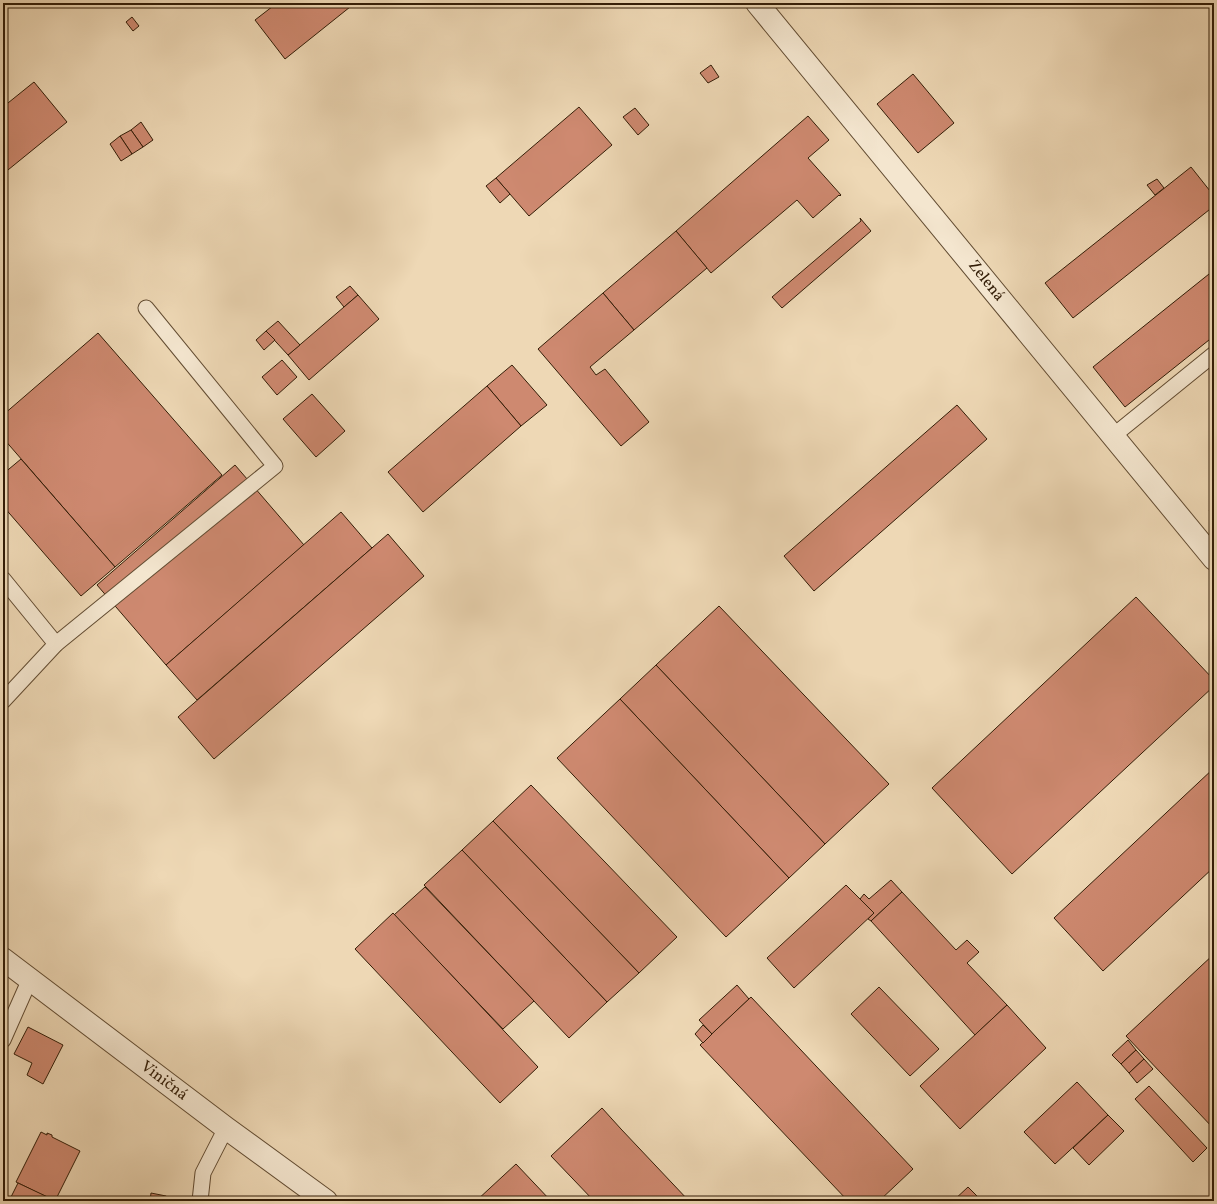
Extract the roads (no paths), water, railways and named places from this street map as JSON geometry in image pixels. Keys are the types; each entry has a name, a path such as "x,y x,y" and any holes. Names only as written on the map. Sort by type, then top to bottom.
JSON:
{"street":[{"name":"Zelená","path":"757,3 1214,559"},
{"name":"Viničná","path":"3,959 226,1128 326,1201"}],"lane":[{"path":"3,701 56,644 275,466 146,308"},
{"path":"1113,436 1214,354"},
{"path":"3,579 56,644"},
{"path":"3,1040 30,979"},
{"path":"200,1201 203,1172 226,1128"}]}
